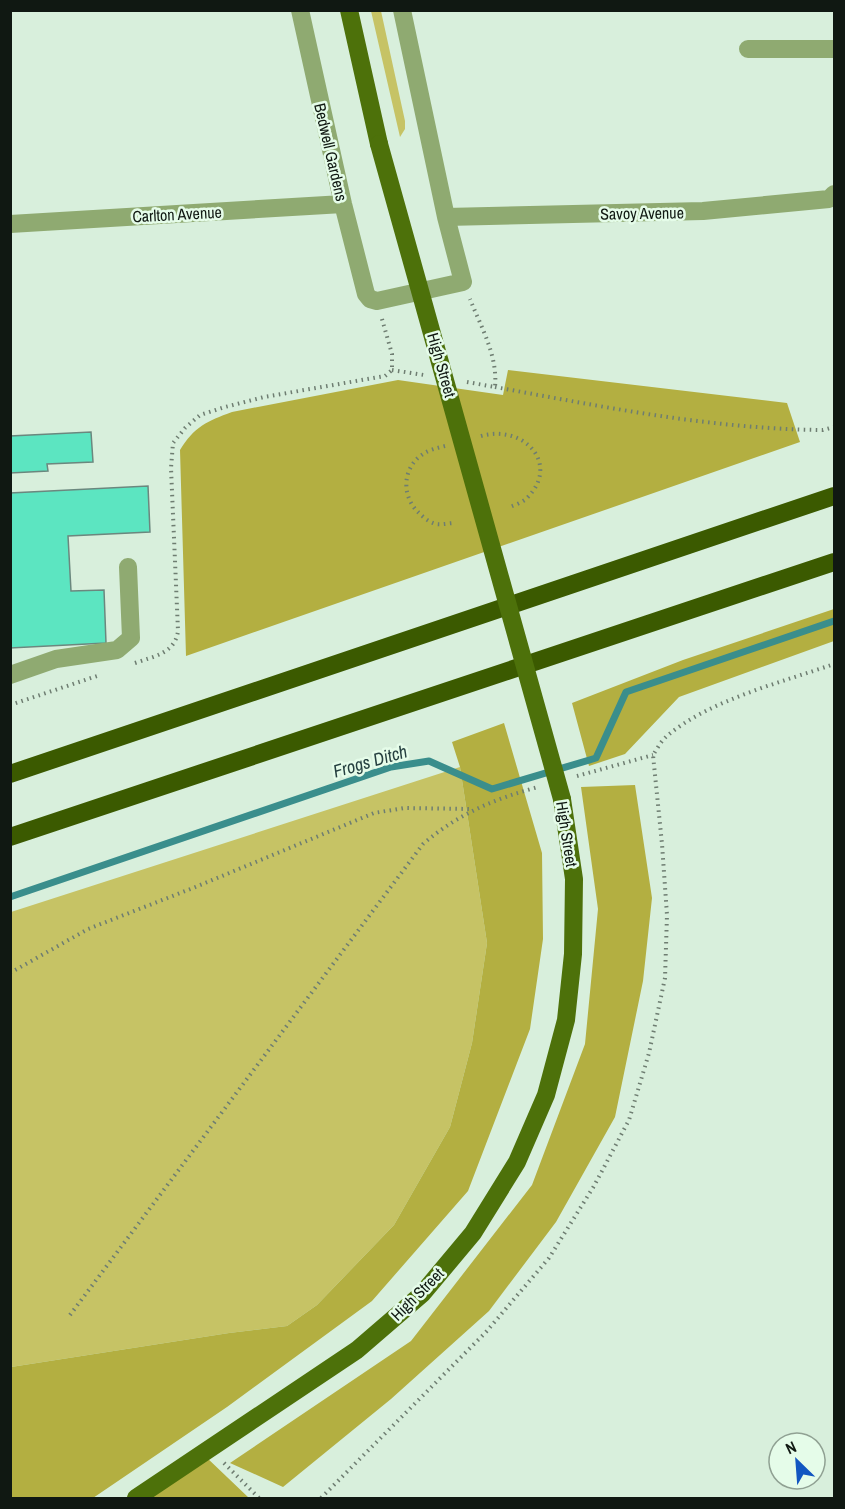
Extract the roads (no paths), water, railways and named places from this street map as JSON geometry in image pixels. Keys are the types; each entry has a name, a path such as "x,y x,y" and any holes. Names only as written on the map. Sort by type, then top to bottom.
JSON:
{"highway":[{"path":"10,774 834,496"},
{"path":"10,837 834,562"}],"main road":[{"name":"High Street","path":"136,1498 357,1350 422,1294 473,1233 517,1162 546,1095 566,1020 573,954 574,879 562,799 379,144 349,10"}],"street":[{"name":"Bedwell Gardens","path":"300,10 343,204 371,297 463,282 446,217"},
{"path":"402,10 446,217"},
{"path":"747,49 834,49"},
{"name":"Savoy Avenue","path":"446,217 703,211 829,199 834,194"},
{"name":"Carlton Avenue","path":"10,224 343,204"},
{"path":"10,675 56,659 117,650 131,638 128,567"}],"waterway":[{"name":"Frogs Ditch","path":"10,897 391,767 429,761 492,789 596,758 626,692 834,621"}]}
